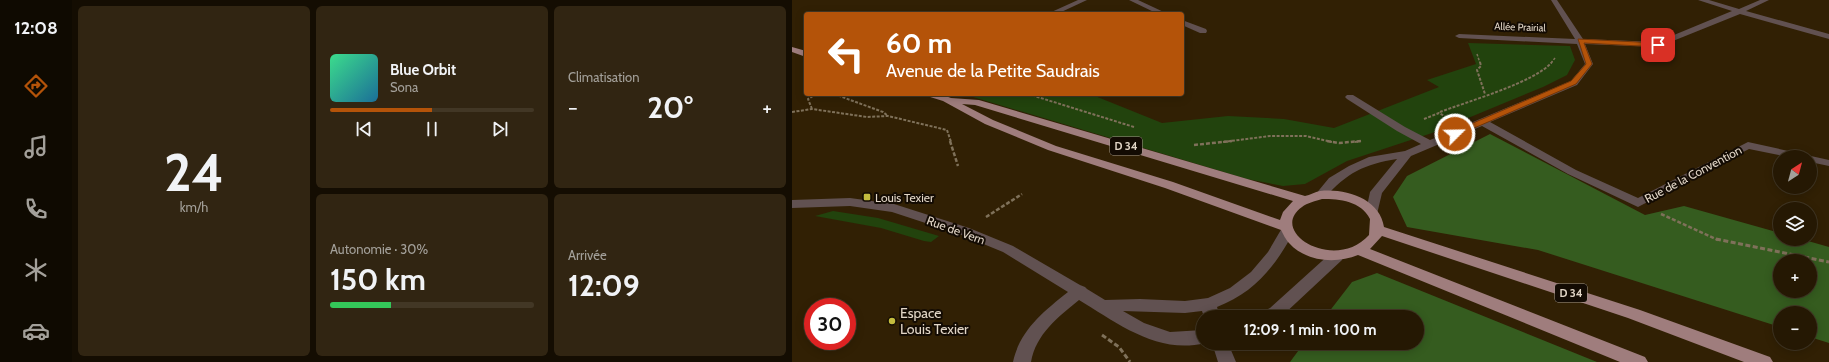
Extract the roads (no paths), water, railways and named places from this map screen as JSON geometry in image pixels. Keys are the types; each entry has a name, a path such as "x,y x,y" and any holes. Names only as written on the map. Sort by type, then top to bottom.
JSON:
{"main road":[{"path":"792,49 804,53"},
{"name":"D 34","path":"936,96 946,99 989,122 1052,148 1169,185 1286,229"},
{"name":"D 34","path":"946,99 976,102 1304,200"},
{"path":"1321,195 1350,197 1362,203 1372,211 1377,220 1377,230 1373,241 1360,250 1337,256 1311,252 1300,247 1292,240 1286,229 1287,216 1293,207 1304,200 1321,195"},
{"name":"D 34","path":"1377,230 1634,314 1764,362"},
{"path":"1360,250 1639,362"}],"street":[{"path":"1056,12 1084,0"},
{"path":"1132,0 1159,12"},
{"path":"1321,195 1334,181 1352,168 1373,159 1406,154 1574,83 1589,64 1580,41 1554,0"},
{"path":"1701,0 1829,37"},
{"name":"Allée Prairial","path":"1459,36 1658,45 1766,0"},
{"path":"1184,23 1203,31"},
{"path":"1350,98 1401,130 1429,144"},
{"name":"Rue de la Convention","path":"1482,122 1572,172 1638,203 1748,144 1773,150"},
{"path":"1372,211 1376,192 1406,154"},
{"path":"1817,160 1829,163"},
{"name":"Rue de Vern","path":"792,204 850,202 894,208 964,231 1008,250 1080,291 1138,328 1170,339 1196,337"},
{"path":"1105,306 1143,304 1210,310 1247,284 1263,270 1278,251 1286,229"},
{"path":"1278,310 1337,256"},
{"path":"1022,362 1024,350 1044,319 1080,291"},
{"path":"1223,350 1228,362"}],"place":[{"name":"Louis Texier","path":"867,197"},
{"name":"Espace Louis Texier","path":"892,321"}]}
